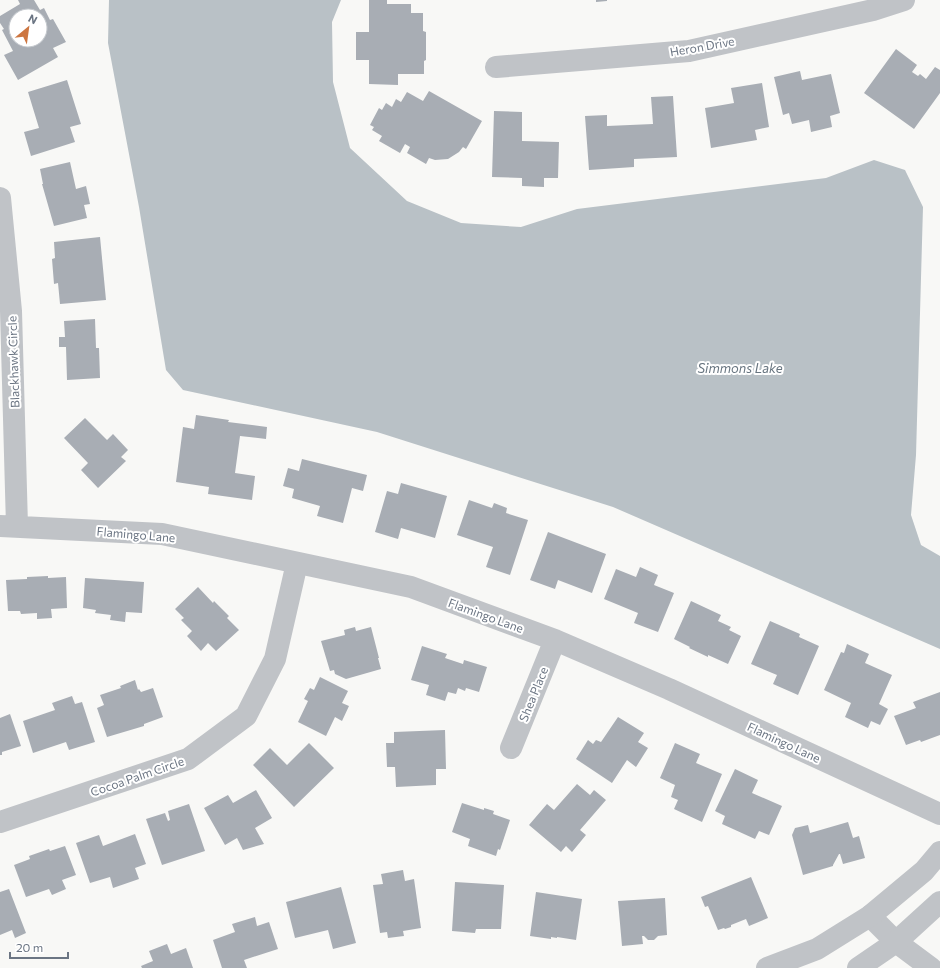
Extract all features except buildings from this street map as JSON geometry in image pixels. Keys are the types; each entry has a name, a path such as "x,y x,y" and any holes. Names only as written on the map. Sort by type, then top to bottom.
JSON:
{"street":[{"name":"Heron Drive","path":"496,67 690,51 873,10 904,0"},
{"name":"Blackhawk Circle","path":"0,198 12,311 9,526"},
{"name":"Flamingo Lane","path":"9,526 162,534 411,587 555,640 669,689 940,814"},
{"name":"Cocoa Palm Circle","path":"0,822 188,759 246,716 275,659 297,563"},
{"name":"Shea Place","path":"511,748 555,640"},
{"path":"767,968 816,949 870,916 924,872 940,852"},
{"path":"858,968 896,942 940,902"},
{"path":"870,916 896,942 931,968"}],"water":[{"name":"Simmons Lake","path":"109,0 341,0 332,22 333,82 350,148 407,201 461,223 521,227 577,209 826,178 874,160 905,170 923,207 916,455 911,515 921,545 940,556 940,649 613,507 377,432 183,390 166,370 139,207 108,43"}]}
